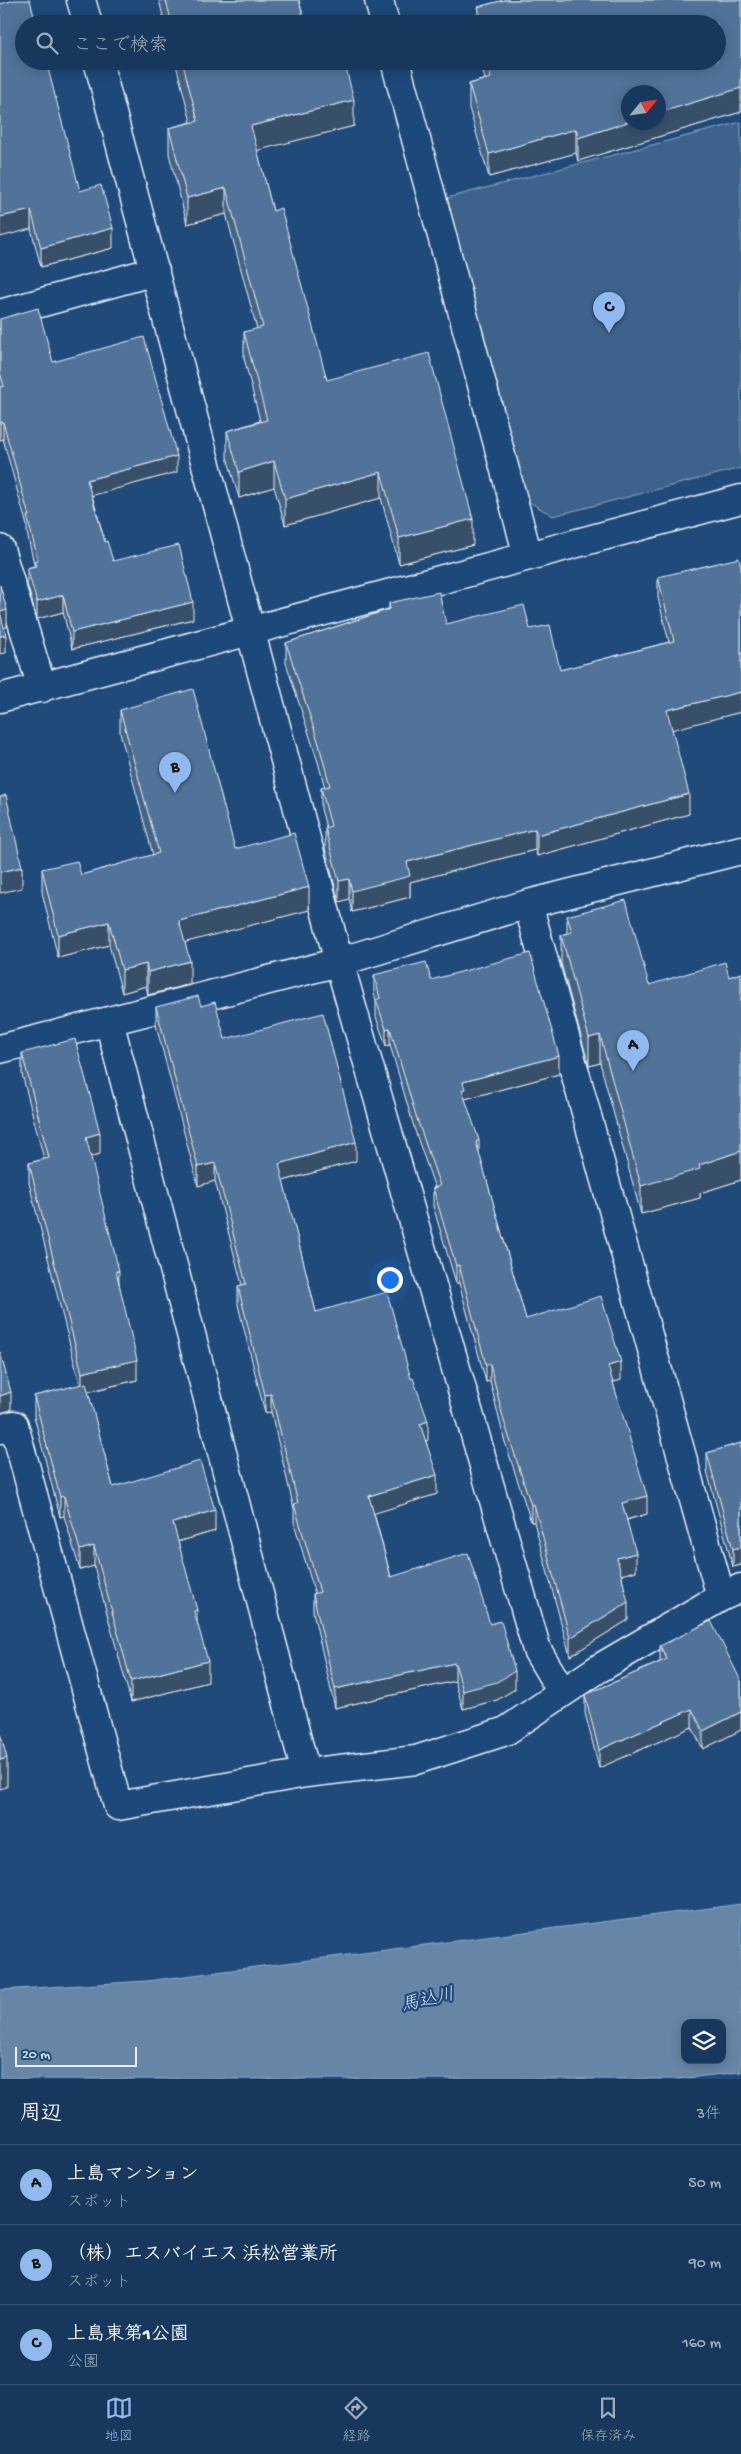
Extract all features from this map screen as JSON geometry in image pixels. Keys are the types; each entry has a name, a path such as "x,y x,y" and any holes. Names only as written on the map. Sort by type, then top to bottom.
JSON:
{"street":[{"path":"81,0 85,15"},
{"path":"379,0 383,15"},
{"path":"100,70 339,962 537,1650 562,1692"},
{"path":"397,70 528,556"},
{"path":"0,314 154,271"},
{"path":"0,698 741,499"},
{"path":"0,549 42,688"},
{"path":"0,1049 339,962 528,904 741,850"},
{"path":"0,1429 14,1425 118,1806 306,1773 416,1760 506,1731 562,1692 731,1593 528,904"},
{"path":"109,1021 306,1773"}],"shaded area":[{"path":"741,122 741,468 553,516 519,496 443,199"}],"water":[{"name":"馬込川","path":"741,1904 741,2072 678,2079 0,2079 0,1990 147,1981"}],"building":[{"path":"15,0 30,0 34,15 15,15 15,70 48,70 80,191 101,185 113,228 41,248 31,210 0,217 0,4"},
{"path":"166,0 299,0 303,15 170,15"},
{"path":"504,0 741,0 741,88 666,111 666,85 621,85 621,124 578,138 576,129 489,154 469,84 491,78 489,70 726,70 726,15 480,15 478,7"},
{"path":"184,70 346,70 354,100 251,126 273,211 281,208 327,380 429,353 473,519 399,538 381,472 285,499 274,461 239,472 227,431 267,420 244,332 263,327 226,188 187,198 169,128 198,121"},
{"path":"38,308 53,362 144,337 177,456 87,480 105,542 107,541 113,561 179,545 193,602 72,632 63,595 37,602 27,568 36,566 34,561 38,560 27,516 29,516 3,422 0,423 0,387 4,386 0,372 0,319"},
{"path":"739,558 741,567 741,692 667,710 689,794 537,835 535,829 407,862 410,876 352,891 349,879 339,881 325,828 331,826 321,788 330,786 318,741 286,643 390,609 389,603 439,592 446,624 524,605 530,629 550,625 560,670 674,641 658,577"},
{"path":"0,585 7,610 0,612"},
{"path":"0,612 6,635 0,636"},
{"path":"193,689 235,849 294,833 309,887 179,921 190,961 148,972 146,964 122,970 109,922 58,935 42,869 77,861 81,875 159,853 120,710"},
{"path":"6,795 22,867 0,872 0,797"},
{"path":"626,900 649,985 725,962 729,977 741,973 741,1151 699,1165 700,1169 641,1186 600,1035 589,1038 561,935 572,932 567,916"},
{"path":"530,953 559,1056 463,1082 465,1089 462,1090 479,1140 476,1142 526,1319 601,1296 621,1362 608,1366 647,1496 622,1503 636,1553 617,1558 628,1602 570,1638 534,1504 531,1505 504,1421 490,1364 486,1365 459,1265 456,1266 433,1188 440,1186 416,1116 390,1028 386,1029 376,1000 380,998 374,975 426,962 431,980"},
{"path":"198,996 201,1006 215,1002 225,1039 323,1013 356,1142 279,1164 316,1312 387,1292 411,1379 413,1378 428,1421 420,1424 437,1475 369,1496 391,1577 468,1553 490,1624 501,1621 515,1671 497,1682 463,1691 455,1663 335,1689 313,1594 320,1592 294,1504 298,1503 271,1394 265,1395 238,1286 246,1284 215,1163 198,1167 156,1007"},
{"path":"75,1039 100,1133 86,1137 119,1271 116,1271 137,1360 82,1373 29,1163 49,1158 22,1053"},
{"path":"0,1352 11,1392 0,1396"},
{"path":"86,1383 113,1487 200,1461 215,1510 173,1523 197,1610 194,1611 208,1661 131,1681 94,1546 80,1550 64,1496 60,1497 34,1396"},
{"path":"741,1443 741,1547 733,1549 707,1453"},
{"path":"711,1621 741,1681 741,1712 703,1731 692,1709 599,1750 585,1695 667,1659 660,1646"},
{"path":"0,1733 7,1758 0,1760"}],"place":[{"name":"上島東第1公園","path":"609,333"},
{"name":"（株）エスバイエス 浜松営業所","path":"175,793"},
{"name":"上島マンション","path":"633,1071"}]}
